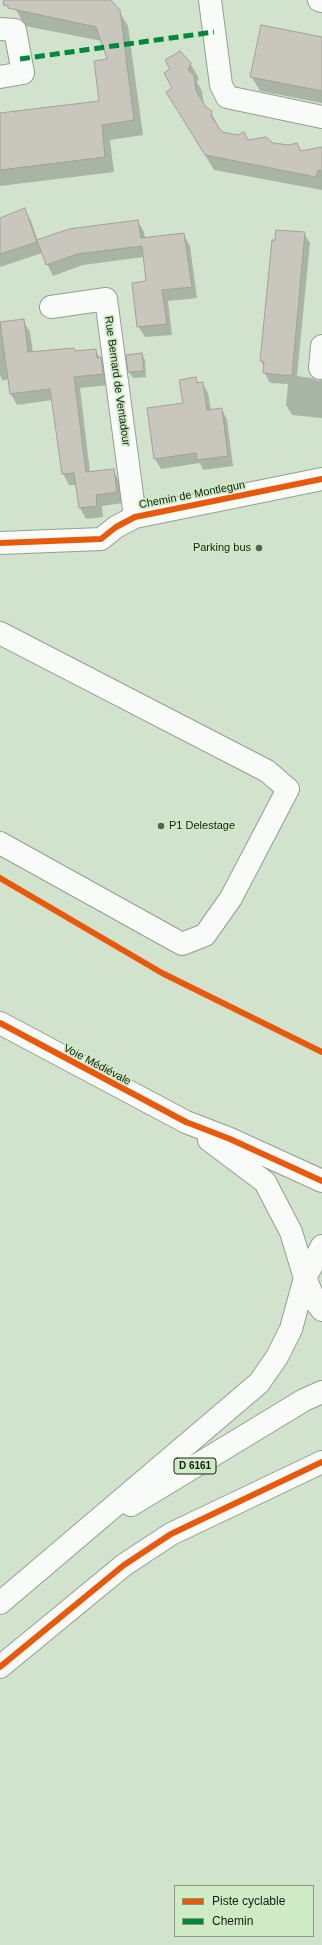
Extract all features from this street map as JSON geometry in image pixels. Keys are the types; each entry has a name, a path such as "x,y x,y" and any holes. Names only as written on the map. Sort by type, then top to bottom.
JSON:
{"street":[{"path":"210,0 220,85 227,97 322,117"},
{"path":"0,29 15,30 23,73 0,77"},
{"name":"Rue Bernard de Ventadour","path":"51,307 106,299 135,517"},
{"path":"320,368 322,346"},
{"name":"Chemin de Montlegun","path":"0,543 101,539 116,527 135,517 322,479"},
{"path":"0,633 267,771 288,789 226,904 205,935 182,944 0,843"},
{"name":"Voie Médiévale","path":"0,1023 186,1122"},
{"path":"186,1122 322,1181"},
{"path":"186,1122 265,1182 291,1232 305,1278 314,1301 322,1310"},
{"path":"68,1544 259,1383 277,1357 291,1329 305,1278 322,1246"},
{"name":"D 6161","path":"0,1603 68,1544 304,1400 322,1392"},
{"path":"0,1667 124,1565 171,1534 322,1462"}],"building":[{"path":"4,0 111,0 120,10 134,120 102,125 105,157 0,170 0,113 99,101 94,61 107,59 96,27 8,8 8,6 3,5"},
{"path":"261,25 322,37 322,91 250,77"},
{"path":"180,51 191,63 188,70 194,75 196,91 206,107 212,111 211,116 222,132 238,135 244,132 248,140 266,137 273,143 289,145 297,143 301,151 322,147 322,171 318,170 316,177 205,155 166,92 172,88 164,73 170,69 165,60"},
{"path":"25,208 37,242 0,254 0,218"},
{"path":"138,220 141,238 184,233 192,287 162,290 167,324 137,327 132,283 146,281 142,246 77,254 46,265 37,240 69,229"},
{"path":"276,230 305,232 292,376 263,373 264,362 260,361 272,240 275,240"},
{"path":"24,319 28,352 74,348 75,351 96,349 97,358 101,357 103,374 74,377 86,472 114,469 117,492 96,495 97,506 79,508 74,473 62,474 50,389 10,394 0,322"},
{"path":"142,353 144,371 128,372 126,355"},
{"path":"196,377 197,383 203,382 207,410 222,408 228,456 197,460 196,453 154,459 147,408 183,403 179,380"}],"marked path":[{"path":"20,59 214,32"}],"cycle path":[{"path":"0,543 101,539 116,527 135,517 322,479"},
{"path":"0,878 162,973 322,1052"},
{"path":"0,1023 186,1122 230,1139 322,1181"},
{"path":"0,1667 124,1565 171,1534 322,1462"}],"place":[{"name":"Parking bus","path":"259,548"},
{"name":"P1 Delestage","path":"161,826"}]}
